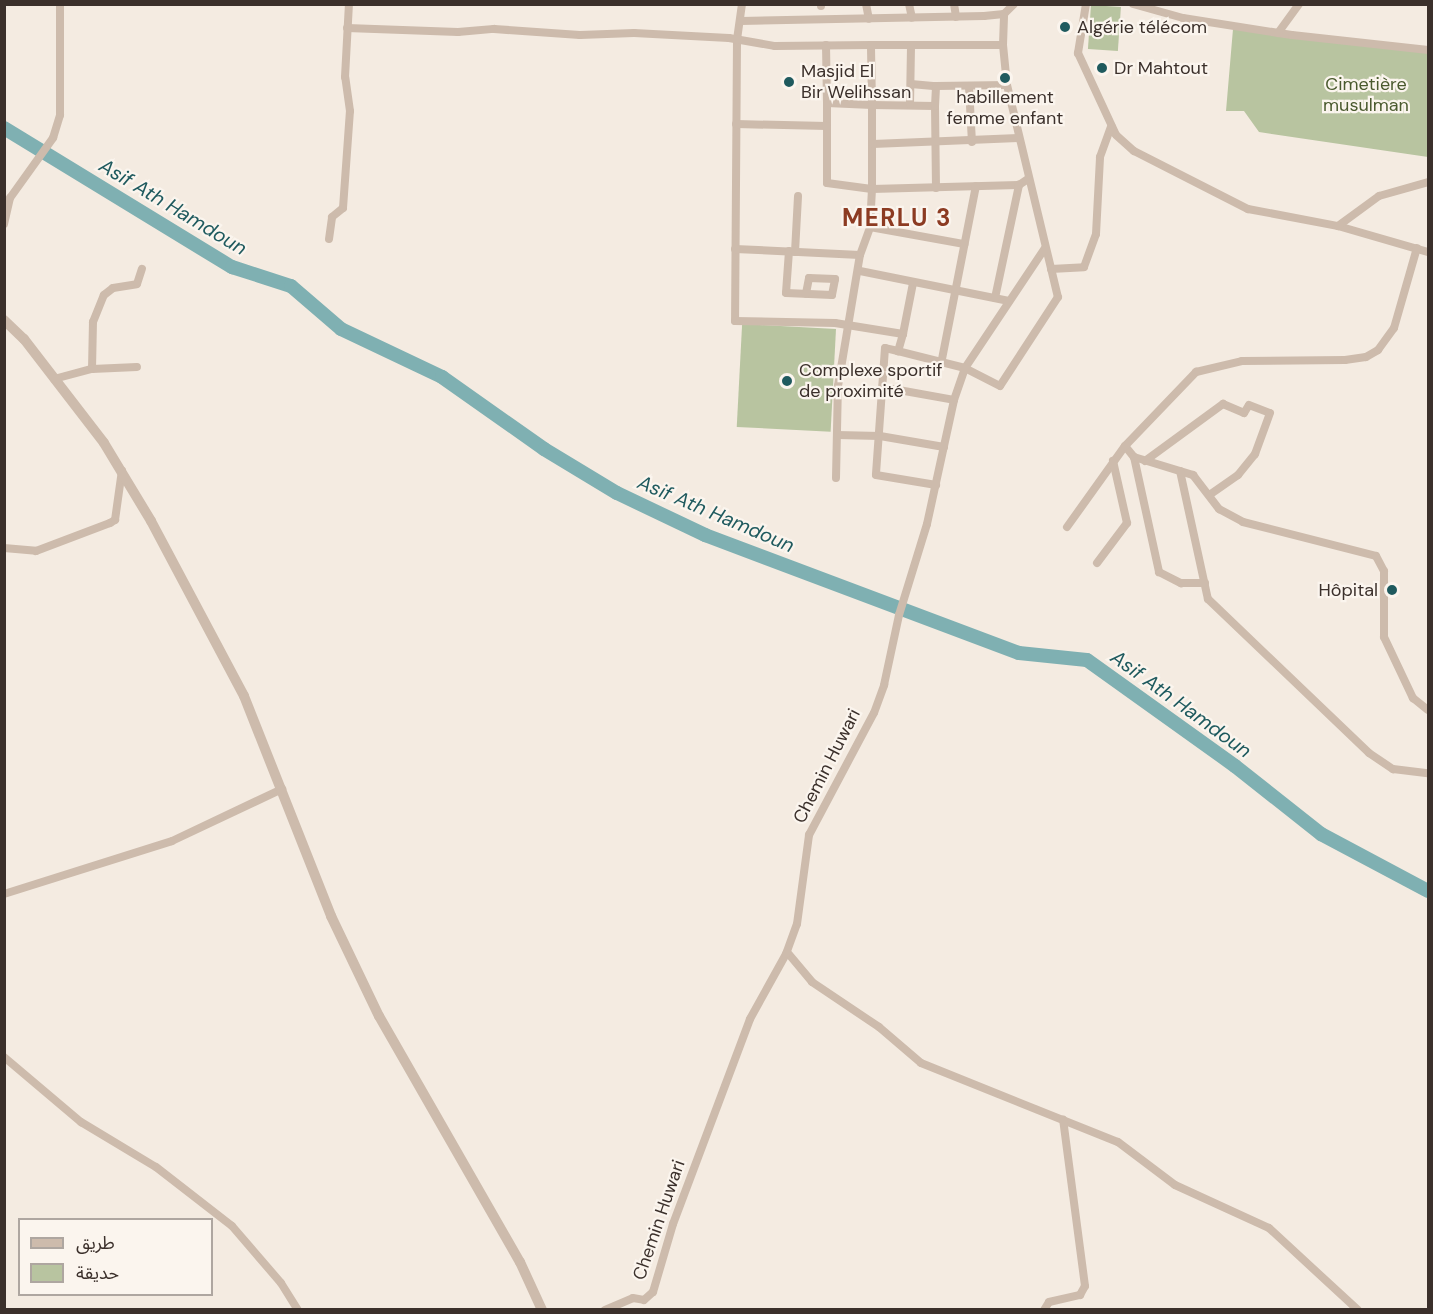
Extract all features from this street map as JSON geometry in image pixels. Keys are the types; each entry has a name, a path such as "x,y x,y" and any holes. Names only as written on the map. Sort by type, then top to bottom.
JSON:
{"street":[{"path":"4,224 10,198 53,138 60,115 60,4"},
{"path":"329,239 332,217 342,208 350,111 345,77 348,4"},
{"path":"742,4 737,41 735,321 846,324 903,334"},
{"path":"866,4 869,19"},
{"path":"909,4 912,18"},
{"path":"954,4 956,17"},
{"path":"741,21 956,17 1004,14 1014,4"},
{"path":"1086,4 1078,53 1116,135 1134,151 1248,209 1338,226 1428,252"},
{"path":"1132,4 1173,16 1278,33 1428,50"},
{"path":"1278,33 1299,4"},
{"path":"936,485 876,475 885,348 942,359 1000,386 1058,297 1007,85 1004,14"},
{"path":"347,28 441,32 494,29 580,35 634,33 826,45 911,47 1004,45"},
{"path":"826,45 827,183 872,189 936,188 1019,185 1028,179"},
{"path":"836,478 846,324 860,271 860,255 870,226 873,144 871,45"},
{"path":"910,104 911,47"},
{"path":"911,84 969,87 1007,85"},
{"path":"936,86 934,143 936,188"},
{"path":"969,87 972,142"},
{"path":"827,103 935,106"},
{"path":"736,124 827,126"},
{"path":"1051,269 1084,267 1096,234 1100,157 1112,126"},
{"path":"873,144 972,142 1020,138"},
{"path":"1338,226 1379,196 1428,182"},
{"path":"995,298 1019,185"},
{"path":"942,359 976,186"},
{"path":"798,196 786,293 806,294"},
{"path":"870,226 964,244"},
{"name":"Chemin Huwari","path":"605,1310 633,1298 644,1300 653,1292 673,1224 750,1019 787,951 797,924 809,835 881,694 936,485 954,400 965,368 1045,248"},
{"path":"1067,527 1125,446 1186,379 1205,369 1270,358 1345,360 1366,357 1378,350 1394,328 1417,248"},
{"path":"735,249 860,255"},
{"path":"92,369 93,322 104,295 112,288 137,284 142,269"},
{"path":"860,271 1009,301"},
{"path":"898,351 913,283"},
{"path":"4,320 54,379 122,469 244,696 331,916 379,1016 520,1262 542,1310"},
{"path":"54,379 92,369 136,367"},
{"path":"882,387 954,400"},
{"path":"1145,461 1223,404 1244,413 1249,405 1270,413 1255,454 1238,475 1209,495"},
{"path":"837,435 880,436 944,447"},
{"path":"1125,446 1134,457 1159,572 1181,583 1205,583"},
{"path":"1134,457 1193,475 1218,509 1243,522 1376,556 1384,571 1384,637 1413,698 1428,710"},
{"path":"1097,563 1127,523 1113,461"},
{"path":"4,548 36,551 115,520 122,469"},
{"path":"1180,471 1208,599 1368,753 1393,769 1428,773"},
{"path":"4,894 172,842 282,789"},
{"path":"787,951 812,982 879,1027 921,1063 1118,1142 1197,1198 1269,1228 1358,1310"},
{"path":"4,1057 81,1122 156,1167 232,1226 281,1283 298,1310"},
{"path":"1044,1310 1049,1302 1080,1295 1085,1286 1063,1119"}],"green space":[{"path":"1091,5 1121,7 1118,51 1088,49"},
{"name":"Cimetière musulman","path":"1233,29 1428,50 1428,157 1259,132 1244,111 1226,111"},
{"name":"Complexe sportif de proximité","path":"742,324 836,329 831,432 737,427"}],"waterway":[{"name":"Asif Ath Hamdoun","path":"4,128 232,267 291,286 341,329 442,377 544,449 617,493 705,535 1019,653 1087,660 1235,766 1321,834 1428,891"}],"place":[{"name":"Algérie télécom","path":"1065,27"},
{"name":"Dr Mahtout","path":"1102,68"},
{"name":"habillement femme enfant","path":"1005,78"},
{"name":"Masjid El Bir Welihssan","path":"789,82"},
{"name":"Complexe sportif de proximité","path":"787,381"},
{"name":"Hôpital","path":"1392,590"}],"district":[{"name":"MERLU 3","path":"897,218"}]}
